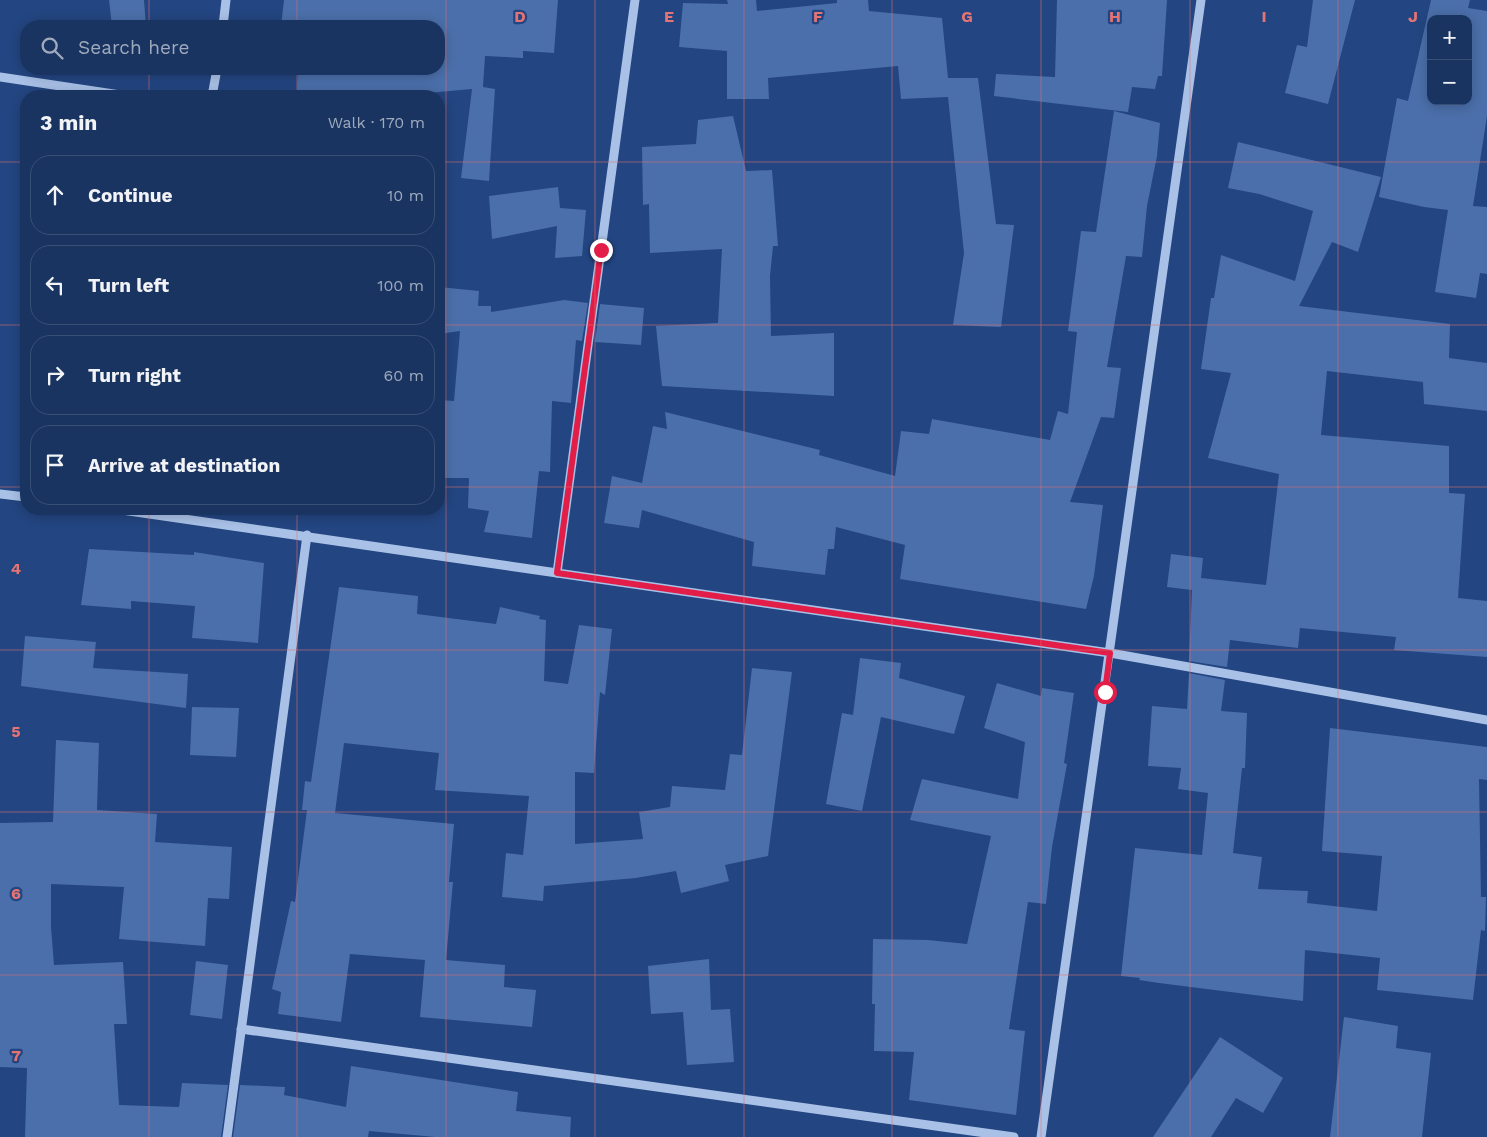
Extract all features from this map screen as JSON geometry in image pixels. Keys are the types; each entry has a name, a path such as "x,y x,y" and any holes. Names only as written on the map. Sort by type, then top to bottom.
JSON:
{"street":[{"path":"224,20 226,0"},
{"path":"557,573 635,0"},
{"path":"1041,1137 1201,0"},
{"path":"213,90 216,75"},
{"path":"0,77 87,90"},
{"path":"0,494 20,496"},
{"path":"178,515 557,573 1110,653 1487,720"},
{"path":"227,1137 307,535"},
{"path":"241,1029 1014,1137"}],"building":[{"path":"109,0 144,0 146,20 111,20"},
{"path":"284,0 558,0 554,53 523,51 523,58 485,56 483,87 495,89 489,181 461,178 472,89 445,91 297,90 298,75 445,75 445,20 282,20"},
{"path":"727,0 756,0 757,11 837,3 837,0 868,0 869,11 942,18 948,78 978,78 996,224 1014,225 1001,327 953,325 964,253 948,97 901,99 898,66 768,78 769,99 727,99 727,51 679,47 683,3 728,4"},
{"path":"1057,0 1167,0 1162,76 1158,76 1155,89 1132,87 1128,112 994,96 996,74 1055,77"},
{"path":"1313,0 1355,0 1328,104 1285,93 1297,45 1307,47"},
{"path":"1431,0 1470,0 1468,8 1487,11 1487,116 1473,206 1487,207 1487,274 1480,273 1476,298 1435,292 1448,210 1379,197 1397,98 1408,101 1427,18 1427,105 1472,105 1472,15 1428,15"},
{"path":"1114,111 1160,123 1157,156 1147,206 1142,257 1126,256 1107,367 1121,368 1114,418 1101,417 1070,502 1103,505 1094,576 1086,609 900,579 905,545 836,527 834,549 828,549 825,575 752,566 754,542 642,510 639,528 604,523 612,476 642,483 653,426 667,429 665,412 820,450 819,455 895,476 901,431 929,434 932,419 1050,440 1058,411 1068,414 1077,332 1068,331 1081,231 1096,232"},
{"path":"733,116 746,171 772,170 778,246 773,246 770,276 771,336 834,333 834,396 662,386 656,326 718,323 722,249 650,253 649,204 643,205 642,147 696,144 698,120"},
{"path":"1238,142 1381,177 1358,252 1332,242 1299,306 1450,324 1449,358 1487,363 1487,411 1424,404 1423,382 1327,371 1321,435 1449,446 1449,493 1465,494 1458,598 1487,601 1487,657 1394,650 1396,637 1300,628 1298,648 1230,640 1227,667 1189,661 1192,590 1167,587 1171,554 1203,558 1201,578 1266,585 1279,474 1208,458 1231,373 1201,369 1211,298 1214,298 1221,255 1295,281 1313,211 1259,194 1228,188"},
{"path":"558,187 560,208 586,210 582,256 555,258 557,226 492,239 489,196"},
{"path":"445,288 479,291 478,306 491,306 491,312 564,300 588,303 582,341 576,340 571,403 552,401 550,472 539,471 532,538 484,532 489,511 468,508 469,478 445,478 445,400 454,401 460,331 445,333"},
{"path":"600,304 644,308 641,345 595,342"},
{"path":"89,549 194,555 194,552 264,563 258,643 192,638 195,606 131,601 131,609 81,605"},
{"path":"339,587 418,596 417,614 496,624 500,607 540,616 539,619 546,620 544,681 568,684 579,625 612,629 605,695 600,692 594,773 575,772 575,844 643,839 639,812 670,807 672,786 725,790 730,754 742,755 752,668 792,672 768,856 725,865 729,881 681,893 676,871 636,878 544,886 543,901 502,897 506,853 523,855 529,796 435,790 439,753 344,743 335,813 454,824 449,882 453,882 446,960 505,965 504,987 536,990 532,1027 420,1017 425,960 350,954 341,1022 278,1014 281,992 272,989 291,901 295,902 307,810 302,810 305,781 311,782"},
{"path":"25,636 96,642 93,668 188,674 186,708 21,686"},
{"path":"860,658 901,663 899,678 965,696 954,734 881,717 862,811 826,804 842,713 853,715"},
{"path":"1189,673 1225,680 1221,711 1247,713 1245,768 1242,768 1233,853 1262,857 1258,889 1308,891 1307,903 1377,911 1382,856 1322,851 1330,728 1487,747 1487,780 1479,779 1481,897 1486,897 1485,931 1481,930 1473,1000 1377,990 1380,958 1305,950 1303,1001 1159,983 1121,976 1135,848 1202,855 1208,793 1178,789 1181,768 1148,766 1152,706 1187,709"},
{"path":"997,683 1041,696 1042,688 1074,693 1064,763 1067,764 1052,847 1046,904 1028,902 1009,1029 1025,1031 1016,1115 909,1100 914,1052 874,1051 875,1004 872,1004 873,939 928,940 967,944 991,836 910,820 922,779 1018,799 1025,742 984,728"},
{"path":"192,707 239,708 236,757 190,755"},
{"path":"56,740 99,743 97,810 157,814 155,842 232,847 229,899 208,898 205,946 119,939 124,887 51,884 51,927 54,965 123,962 127,1024 114,1024 119,1105 179,1107 182,1083 228,1085 221,1137 25,1137 27,1068 0,1067 0,823 53,822"},
{"path":"709,959 711,1010 730,1009 734,1062 687,1065 683,1012 651,1014 648,966"},
{"path":"196,961 228,965 222,1019 190,1015"},
{"path":"1344,1017 1398,1026 1396,1048 1431,1053 1422,1137 1330,1137"},
{"path":"1220,1037 1283,1078 1263,1113 1236,1098 1211,1137 1153,1137"},
{"path":"351,1066 518,1092 516,1111 571,1117 570,1137 435,1137 369,1131 368,1137 233,1137 240,1085 285,1087 284,1095 346,1107"}],"route":[{"path":"601,250 557,573 1110,653 1105,692"}]}
